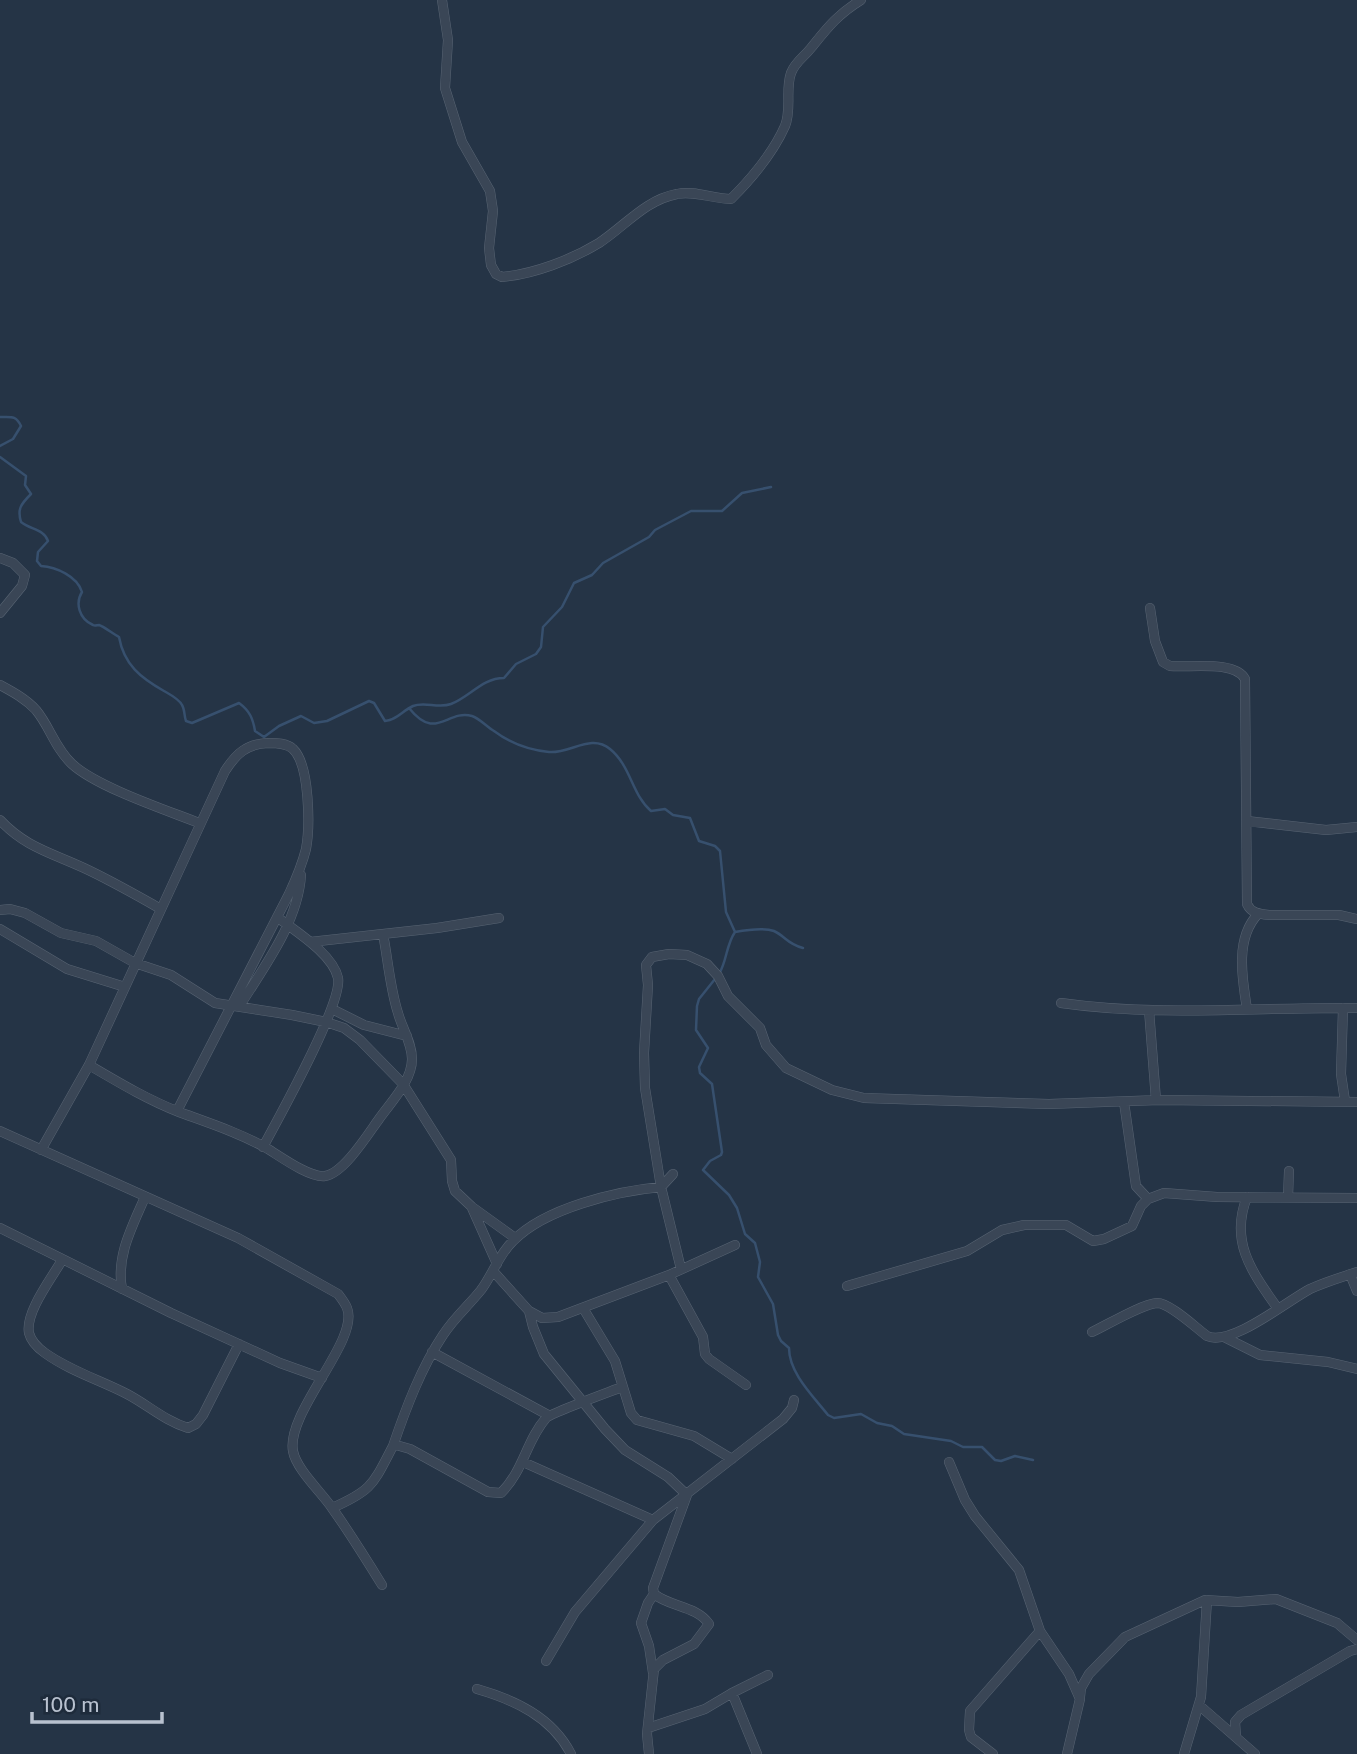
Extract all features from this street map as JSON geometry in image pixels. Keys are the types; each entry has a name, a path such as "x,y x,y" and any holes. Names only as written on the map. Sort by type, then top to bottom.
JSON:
{"street":[{"path":"442,0 449,40 445,88 462,142 490,191 493,211 489,247 491,265 496,274 502,277 573,257 601,242 646,206 675,194 687,192 718,199 731,198 769,154 786,123 789,107 787,92 797,61 841,13 861,0"},
{"path":"0,558 13,564 25,575 22,586 0,613"},
{"path":"1150,608 1157,648 1163,662 1170,666 1184,667 1222,666 1244,675 1247,713 1247,904 1258,914 1339,915 1357,919"},
{"path":"0,685 16,693 35,709 58,748 73,765 105,784 199,823"},
{"path":"41,1150 89,1065 225,771 243,749 258,744 277,743 291,747 300,757 307,809 306,846 298,895 286,925 266,964 235,1007"},
{"path":"0,820 27,844 86,868 161,909"},
{"path":"1247,821 1325,830 1357,827"},
{"path":"177,1111 235,1007 301,866"},
{"path":"0,910 10,909 61,933 96,942 135,963 171,975 215,1003 326,1022 344,1028 360,1040 403,1084 451,1160 455,1191 472,1208 515,1238"},
{"path":"1247,1009 1242,979 1243,951 1246,930 1258,914"},
{"path":"263,1147 332,1009 338,978 329,961 310,942 277,918"},
{"path":"310,942 499,918"},
{"path":"0,929 67,969 125,986"},
{"path":"89,1065 177,1111 263,1147 308,1173 324,1177 335,1172 348,1160 411,1070 412,1057 398,1013 383,934"},
{"path":"681,1269 647,1107 644,1053 648,997 646,965 652,957 687,956 707,964 718,976 728,996 760,1028 766,1045 786,1068 832,1090 864,1098 1049,1104 1156,1100 1357,1102"},
{"path":"1061,1003 1200,1012 1357,1008"},
{"path":"1343,1008 1341,1074 1345,1101"},
{"path":"332,1009 364,1025 407,1037"},
{"path":"1149,1010 1156,1100"},
{"path":"1124,1102 1136,1186 1148,1199"},
{"path":"0,1131 238,1238 338,1294 348,1309 348,1328 294,1436 293,1451 299,1466 332,1508 382,1585"},
{"path":"1288,1197 1289,1171"},
{"path":"332,1508 356,1497 383,1469 432,1352 444,1333 481,1290 515,1238 564,1210 616,1192 662,1187 673,1174"},
{"path":"847,1286 960,1253 1002,1230 1024,1225 1066,1225 1093,1241 1104,1239 1132,1226 1141,1206 1148,1199 1164,1193 1357,1198"},
{"path":"122,1289 122,1256 145,1197"},
{"path":"1247,1197 1241,1212 1242,1248 1253,1273 1278,1309"},
{"path":"472,1208 495,1268 529,1311 542,1318 558,1317 583,1308 669,1275 735,1245"},
{"path":"0,1228 239,1344 322,1378"},
{"path":"62,1260 30,1317 28,1329 31,1340 43,1352 62,1363 128,1394 178,1425 188,1427 196,1423 239,1344"},
{"path":"1092,1332 1131,1312 1157,1303 1166,1306 1213,1339 1224,1337 1278,1309 1313,1287 1354,1273 1357,1291"},
{"path":"669,1275 703,1337 705,1354 746,1385"},
{"path":"583,1308 615,1361 631,1413 637,1420 694,1436 732,1459"},
{"path":"529,1311 544,1354 583,1403 625,1450 668,1477 687,1496"},
{"path":"1224,1337 1260,1355 1328,1362 1357,1369"},
{"path":"432,1352 548,1415"},
{"path":"393,1446 410,1450 488,1492 501,1493 514,1479 529,1446 548,1415 622,1387"},
{"path":"546,1661 575,1612 653,1520 783,1419 792,1408 793,1400"},
{"path":"523,1462 653,1520"},
{"path":"949,1462 975,1516 1019,1570 1040,1631 1069,1674 1080,1699"},
{"path":"649,1754 648,1728 653,1673 649,1646 641,1623 654,1594 653,1588 687,1496"},
{"path":"653,1673 663,1660 694,1644 709,1624 698,1614 662,1600 654,1594"},
{"path":"1185,1754 1199,1706 1207,1600"},
{"path":"1067,1754 1081,1688 1111,1649 1125,1637 1207,1600 1276,1600 1337,1623 1357,1640"},
{"path":"993,1754 971,1737 968,1730 970,1711 1040,1631"},
{"path":"1236,1737 1235,1721 1241,1715 1357,1649"},
{"path":"648,1728 705,1709 768,1675"},
{"path":"477,1689 524,1706 556,1733 571,1754"},
{"path":"732,1693 757,1754"},
{"path":"1199,1706 1255,1754"}],"waterway":[{"path":"0,417 15,418 21,426 13,439 0,446"},
{"path":"0,457 26,476 25,485 31,494 21,507 21,522 40,532 48,541 38,552 37,561 41,566 59,570 76,581 82,592 79,606 84,619 119,637 129,663 148,681 179,701 186,721 192,723 239,703 246,709 255,731 264,737 279,726 301,716 314,723 327,721 369,701 374,703 385,721 418,705 446,705 458,701 483,684 504,678 516,664 536,654 541,647 543,627 562,607 574,583 592,575 603,563 691,511 722,511 742,493 771,487"},
{"path":"409,708 418,718 434,724 463,715 472,716 507,739 534,750 557,752 588,743 610,749 623,764 640,797 651,811 665,809 673,815 690,818 699,841 715,846 720,851 726,912 735,932"},
{"path":"719,974 735,932 770,930 803,948"},
{"path":"715,979 699,999 696,1030 708,1048 699,1067 700,1073 712,1084 722,1152 703,1170 729,1195 737,1208 745,1234 755,1243 760,1262 758,1277 773,1304 778,1335 789,1348 797,1375 828,1415 834,1418 861,1414 877,1423 892,1426 904,1434 951,1441 963,1447 982,1447 995,1460 1001,1461 1015,1456 1033,1460"}]}
